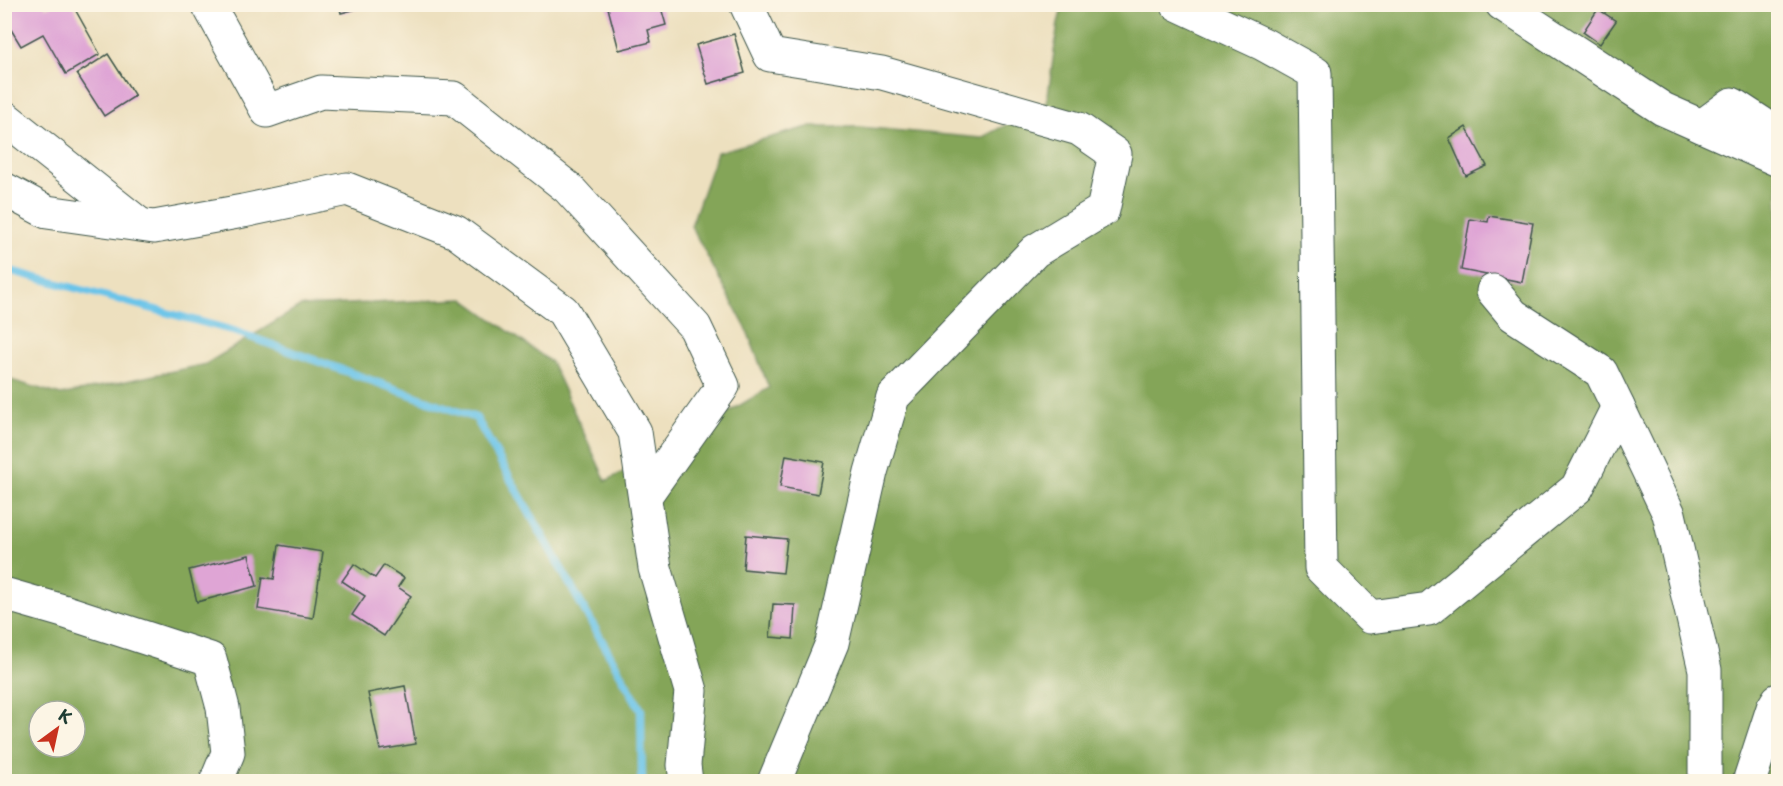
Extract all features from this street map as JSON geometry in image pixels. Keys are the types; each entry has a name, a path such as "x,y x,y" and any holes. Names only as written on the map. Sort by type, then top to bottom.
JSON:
{"street":[{"path":"208,4 267,111 321,92 454,98 568,188 695,327 723,386 645,496"},
{"path":"746,4 770,55 882,73 1079,129 1115,154 1103,210 1035,251 893,397 871,472 832,644 774,782"},
{"path":"1177,4 1263,44 1314,73 1320,568 1370,617 1429,609 1577,488 1618,407"},
{"path":"1502,4 1663,109 1779,160"},
{"path":"1702,126 1732,104 1779,134"},
{"path":"4,117 140,225"},
{"path":"4,189 46,212 154,227 243,212 347,189 456,232 563,311 635,432 655,568 691,691 684,765 686,782"},
{"path":"1493,291 1513,315 1601,372 1669,514 1705,670 1705,782"},
{"path":"4,594 210,659 223,708 228,753 216,782"},
{"path":"1749,782 1773,708 1779,700"}],"green space":[{"path":"1063,5 1778,5 1778,781 5,781 4,378 61,395 206,364 301,306 464,299 551,362 606,481 658,454 769,388 746,328 691,226 717,152 808,127 859,127 981,138 1047,103 1058,23"}],"building":[{"path":"4,4 44,4 46,8 54,4 72,4 100,54 66,74 43,34 21,46 4,18"},
{"path":"339,4 372,4 372,5 341,13"},
{"path":"607,4 660,4 666,25 648,30 651,42 619,50"},
{"path":"1598,9 1616,21 1600,44 1583,32"},
{"path":"734,34 745,73 708,84 696,45"},
{"path":"108,54 135,96 104,116 77,74"},
{"path":"1466,127 1487,166 1466,176 1449,138"},
{"path":"1489,216 1533,223 1522,282 1461,270 1470,219 1488,222"},
{"path":"786,455 824,462 818,494 780,487"},
{"path":"746,535 787,539 783,573 743,569"},
{"path":"279,545 323,552 313,618 258,609 263,577 274,579"},
{"path":"249,555 257,586 197,602 189,570"},
{"path":"354,564 375,578 384,565 404,578 398,587 411,596 384,636 352,615 365,596 342,581"},
{"path":"773,604 795,605 793,639 770,637"},
{"path":"405,686 416,744 380,750 368,693"}],"waterway":[{"path":"4,269 231,330 476,418 641,710 642,782"}]}
